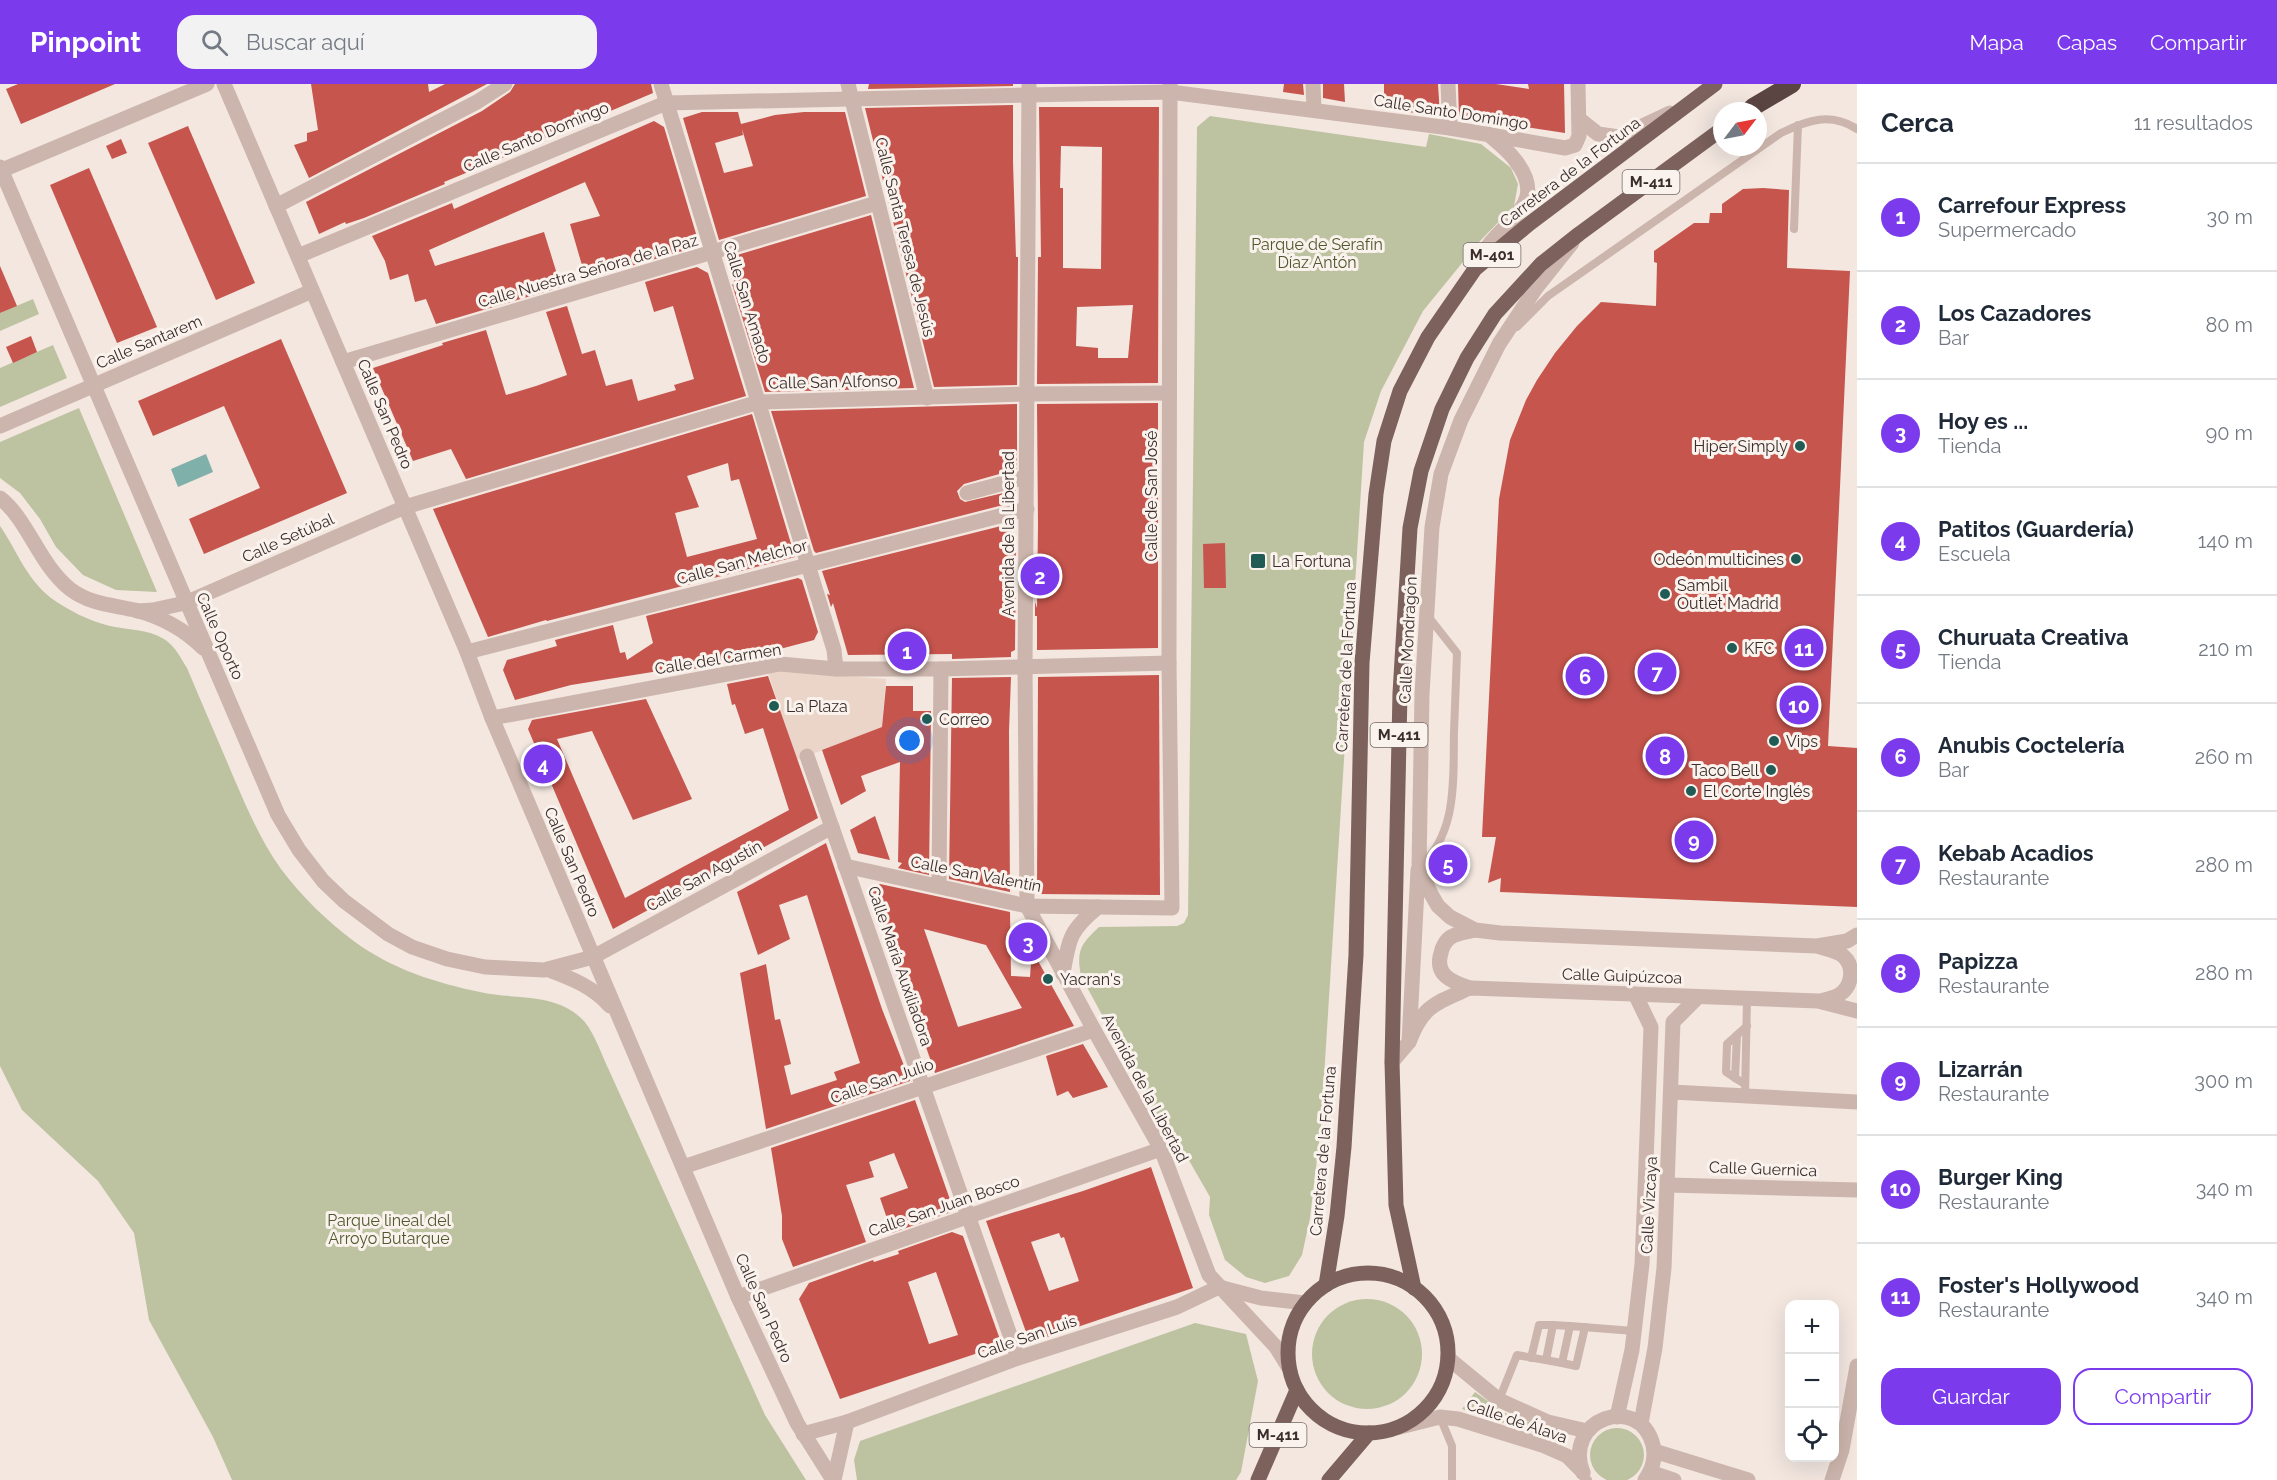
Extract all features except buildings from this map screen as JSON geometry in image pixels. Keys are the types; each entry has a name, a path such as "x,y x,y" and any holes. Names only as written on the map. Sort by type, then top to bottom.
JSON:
{"highway":[{"path":"1762,102 1792,84"}],"main road":[{"name":"Carretera de la Fortuna","path":"1326,1285 1339,1198 1356,955 1362,663 1376,494 1384,441 1400,391 1428,337 1475,269 1529,224 1715,84"},
{"path":"1758,102 1779,84"},
{"name":"M-411","path":"1414,1288 1396,1204 1392,1062 1400,693 1410,528 1421,471 1442,409 1467,358 1495,314 1541,264 1713,136"},
{"path":"1370,1273 1393,1277 1414,1288 1433,1307 1445,1331 1448,1358 1444,1379 1434,1400 1418,1416 1400,1427 1369,1433 1347,1431 1327,1422 1310,1408 1297,1390 1289,1368 1288,1345 1294,1323 1305,1303 1326,1285 1347,1275 1370,1273"},
{"name":"M-411","path":"1258,1480 1297,1390"},
{"path":"1329,1480 1369,1433"}],"street":[{"path":"0,170 207,84"},
{"name":"Calle San Pedro","path":"224,84 467,652 492,718 738,1297 803,1434 834,1480"},
{"path":"276,206 477,102 505,84"},
{"name":"Calle San Amado","path":"661,84 834,650 837,669"},
{"name":"Calle Santa Teresa de Jesús","path":"848,84 927,398"},
{"path":"1313,84 1314,110"},
{"path":"1448,84 1450,128"},
{"path":"1578,84 1579,119 1598,134 1619,137 1692,102"},
{"name":"Calle Santo Domingo","path":"298,256 666,102 852,100 1029,90 1170,88 1450,128 1565,148 1575,145 1579,136 1579,119"},
{"name":"Calle de San José","path":"1170,88 1169,663 1172,908"},
{"name":"Avenida de la Libertad","path":"1029,90 1025,667 1027,906 1161,1149 1209,1275 1276,1347 1289,1368"},
{"path":"1475,269 1491,242 1522,210 1528,197 1526,182 1517,162 1488,134"},
{"name":"Calle Oporto","path":"0,170 278,815 299,850 323,881 344,901 388,934 412,947 447,959 485,967 549,970 585,984 617,1012"},
{"name":"Calle Nuestra Señora de la Paz","path":"343,362 877,203"},
{"name":"Calle Mondragón","path":"1579,234 1536,288 1499,344 1461,420 1442,474 1432,527 1426,615 1422,694 1419,868 1438,906 1450,917 1475,930 1500,933 1817,946 1847,941 1857,934"},
{"name":"Calle Santarem","path":"0,426 312,291"},
{"name":"Calle San Alfonso","path":"405,507 759,402 1026,394 1169,393"},
{"path":"967,494 1026,477"},
{"path":"0,498 15,513 49,568 72,591 100,604 137,611 177,626 208,652"},
{"name":"Calle Setúbal","path":"137,611 185,603 405,507"},
{"name":"Calle San Melchor","path":"467,652 1027,509"},
{"name":"Calle del Carmen","path":"492,718 780,664 837,669 941,669 1169,663"},
{"path":"939,886 941,669"},
{"name":"Calle María Auxiliadora","path":"807,756 1018,1358"},
{"name":"Calle San Agustín","path":"593,957 832,827"},
{"name":"Calle San Valentín","path":"845,866 1027,906 1172,908"},
{"path":"1409,1042 1419,868"},
{"path":"1064,974 1070,937 1084,918 1098,907"},
{"path":"1470,988 1451,982 1441,972 1438,960 1443,945 1451,937 1475,930"},
{"path":"1817,946 1840,954 1848,962 1851,972 1846,988 1839,995 1818,1002"},
{"name":"Calle Oporto","path":"549,970 593,957"},
{"name":"Calle Guipúzcoa","path":"1392,1062 1409,1042 1418,1020 1438,1002 1470,988 1818,1002 1857,1011"},
{"name":"Calle Vizcaya","path":"1617,1417 1632,1350 1642,1264 1651,1027 1635,994"},
{"name":"Calle Vizcaya","path":"1641,1423 1655,1348 1663,1279 1673,1022 1698,997"},
{"name":"Calle San Julio","path":"682,1167 1094,1030"},
{"path":"1672,1092 1745,1090 1857,1102"},
{"name":"Calle San Juan Bosco","path":"738,1297 1161,1149"},
{"name":"Calle Guernica","path":"1668,1185 1857,1190"},
{"path":"1219,1287 1261,1298 1305,1303"},
{"name":"Calle San Luis","path":"803,1434 847,1422 1018,1358 1176,1307 1219,1287"},
{"name":"Calle de Álava","path":"1448,1358 1499,1400 1538,1418 1587,1431"},
{"path":"1832,1480 1842,1450 1857,1366"},
{"name":"Calle de Álava","path":"1400,1427 1440,1416 1458,1419 1542,1445 1567,1456 1587,1478"},
{"path":"1587,1478 1579,1451 1587,1431 1595,1423 1605,1418 1630,1417 1641,1423 1652,1440 1654,1451 1648,1476 1674,1480"},
{"path":"834,1480 847,1422"},
{"path":"1654,1451 1748,1480"}],"lane":[{"path":"1499,344 1548,296 1771,140 1798,125 1829,118 1857,129"},
{"path":"1794,229 1798,125"},
{"path":"1419,868 1427,861 1442,836 1453,792 1457,653 1426,615"},
{"path":"1745,1090 1748,999"},
{"path":"1745,1090 1735,1078 1737,1035 1747,1026"},
{"path":"1530,1358 1539,1325 1634,1330"},
{"path":"1546,1360 1553,1325"},
{"path":"1562,1363 1570,1326"},
{"path":"1499,1400 1517,1355 1576,1366 1585,1327"},
{"path":"1440,1416 1452,1446 1452,1480"}],"green space":[{"name":"Parque de Serafín Díaz Antón","path":"1210,116 1426,147 1429,134 1481,144 1511,168 1518,184 1514,206 1480,241 1423,311 1381,391 1364,442 1321,1125 1310,1218 1302,1255 1289,1276 1265,1283 1246,1277 1225,1260 1209,1215 1210,1197 1179,1143 1171,1143 1081,976 1079,960 1084,943 1099,927 1177,926 1184,923 1188,915 1197,127"},
{"path":"33,299 39,314 0,331 0,313"},
{"path":"53,345 67,378 0,407 0,368"},
{"path":"79,408 157,592 116,590 83,575 56,547 40,519 20,493 0,478 0,442"},
{"name":"Parque lineal del Arroyo Butarque","path":"0,526 28,573 51,598 94,621 158,636 174,648 187,668 243,800 267,847 297,889 335,926 369,952 415,974 480,992 548,1001 572,1011 583,1020 597,1043 765,1415 806,1480 232,1480 213,1437 149,1320 134,1233 98,1181 22,1110 0,1066"},
{"path":"1367,1299 1388,1304 1406,1315 1417,1333 1422,1354 1417,1375 1406,1393 1388,1404 1367,1409 1346,1404 1328,1393 1317,1375 1312,1354 1317,1333 1328,1315 1346,1304"},
{"path":"1195,1323 1246,1334 1258,1381 1241,1472 1236,1480 857,1480 854,1460 860,1441"},
{"path":"1475,1392 1505,1413 1537,1425 1534,1433 1462,1409"},
{"path":"1617,1428 1627,1430 1636,1436 1643,1450 1642,1465 1639,1470 1632,1477 1622,1481 1607,1480 1598,1474 1592,1465 1590,1455 1592,1445 1598,1436 1607,1430"}],"shaded area":[{"path":"767,670 886,679 882,727 797,760"}],"water":[{"path":"206,454 213,472 178,487 171,469"}],"place":[{"name":"Hiper Simply","path":"1800,446"},
{"name":"Odeón multicines","path":"1796,559"},
{"name":"La Fortuna","path":"1258,561"},
{"name":"Los Cazadores","path":"1040,576"},
{"name":"Sambil Outlet Madrid","path":"1665,594"},
{"name":"KFC","path":"1732,648"},
{"name":"Foster's Hollywood","path":"1804,648"},
{"name":"Carrefour Express","path":"907,651"},
{"name":"Kebab Acadios","path":"1657,672"},
{"name":"Anubis Coctelería","path":"1585,676"},
{"name":"Burger King","path":"1799,705"},
{"name":"La Plaza","path":"774,706"},
{"name":"Correo","path":"927,719"},
{"name":"Vips","path":"1774,741"},
{"name":"Papizza","path":"1665,756"},
{"name":"Patitos (Guardería)","path":"543,764"},
{"name":"Taco Bell","path":"1771,770"},
{"name":"El Corte Inglés","path":"1691,791"},
{"name":"Lizarrán","path":"1694,840"},
{"name":"Churuata Creativa","path":"1448,864"},
{"name":"Hoy es ...","path":"1028,942"},
{"name":"Yacran's","path":"1048,979"}]}
